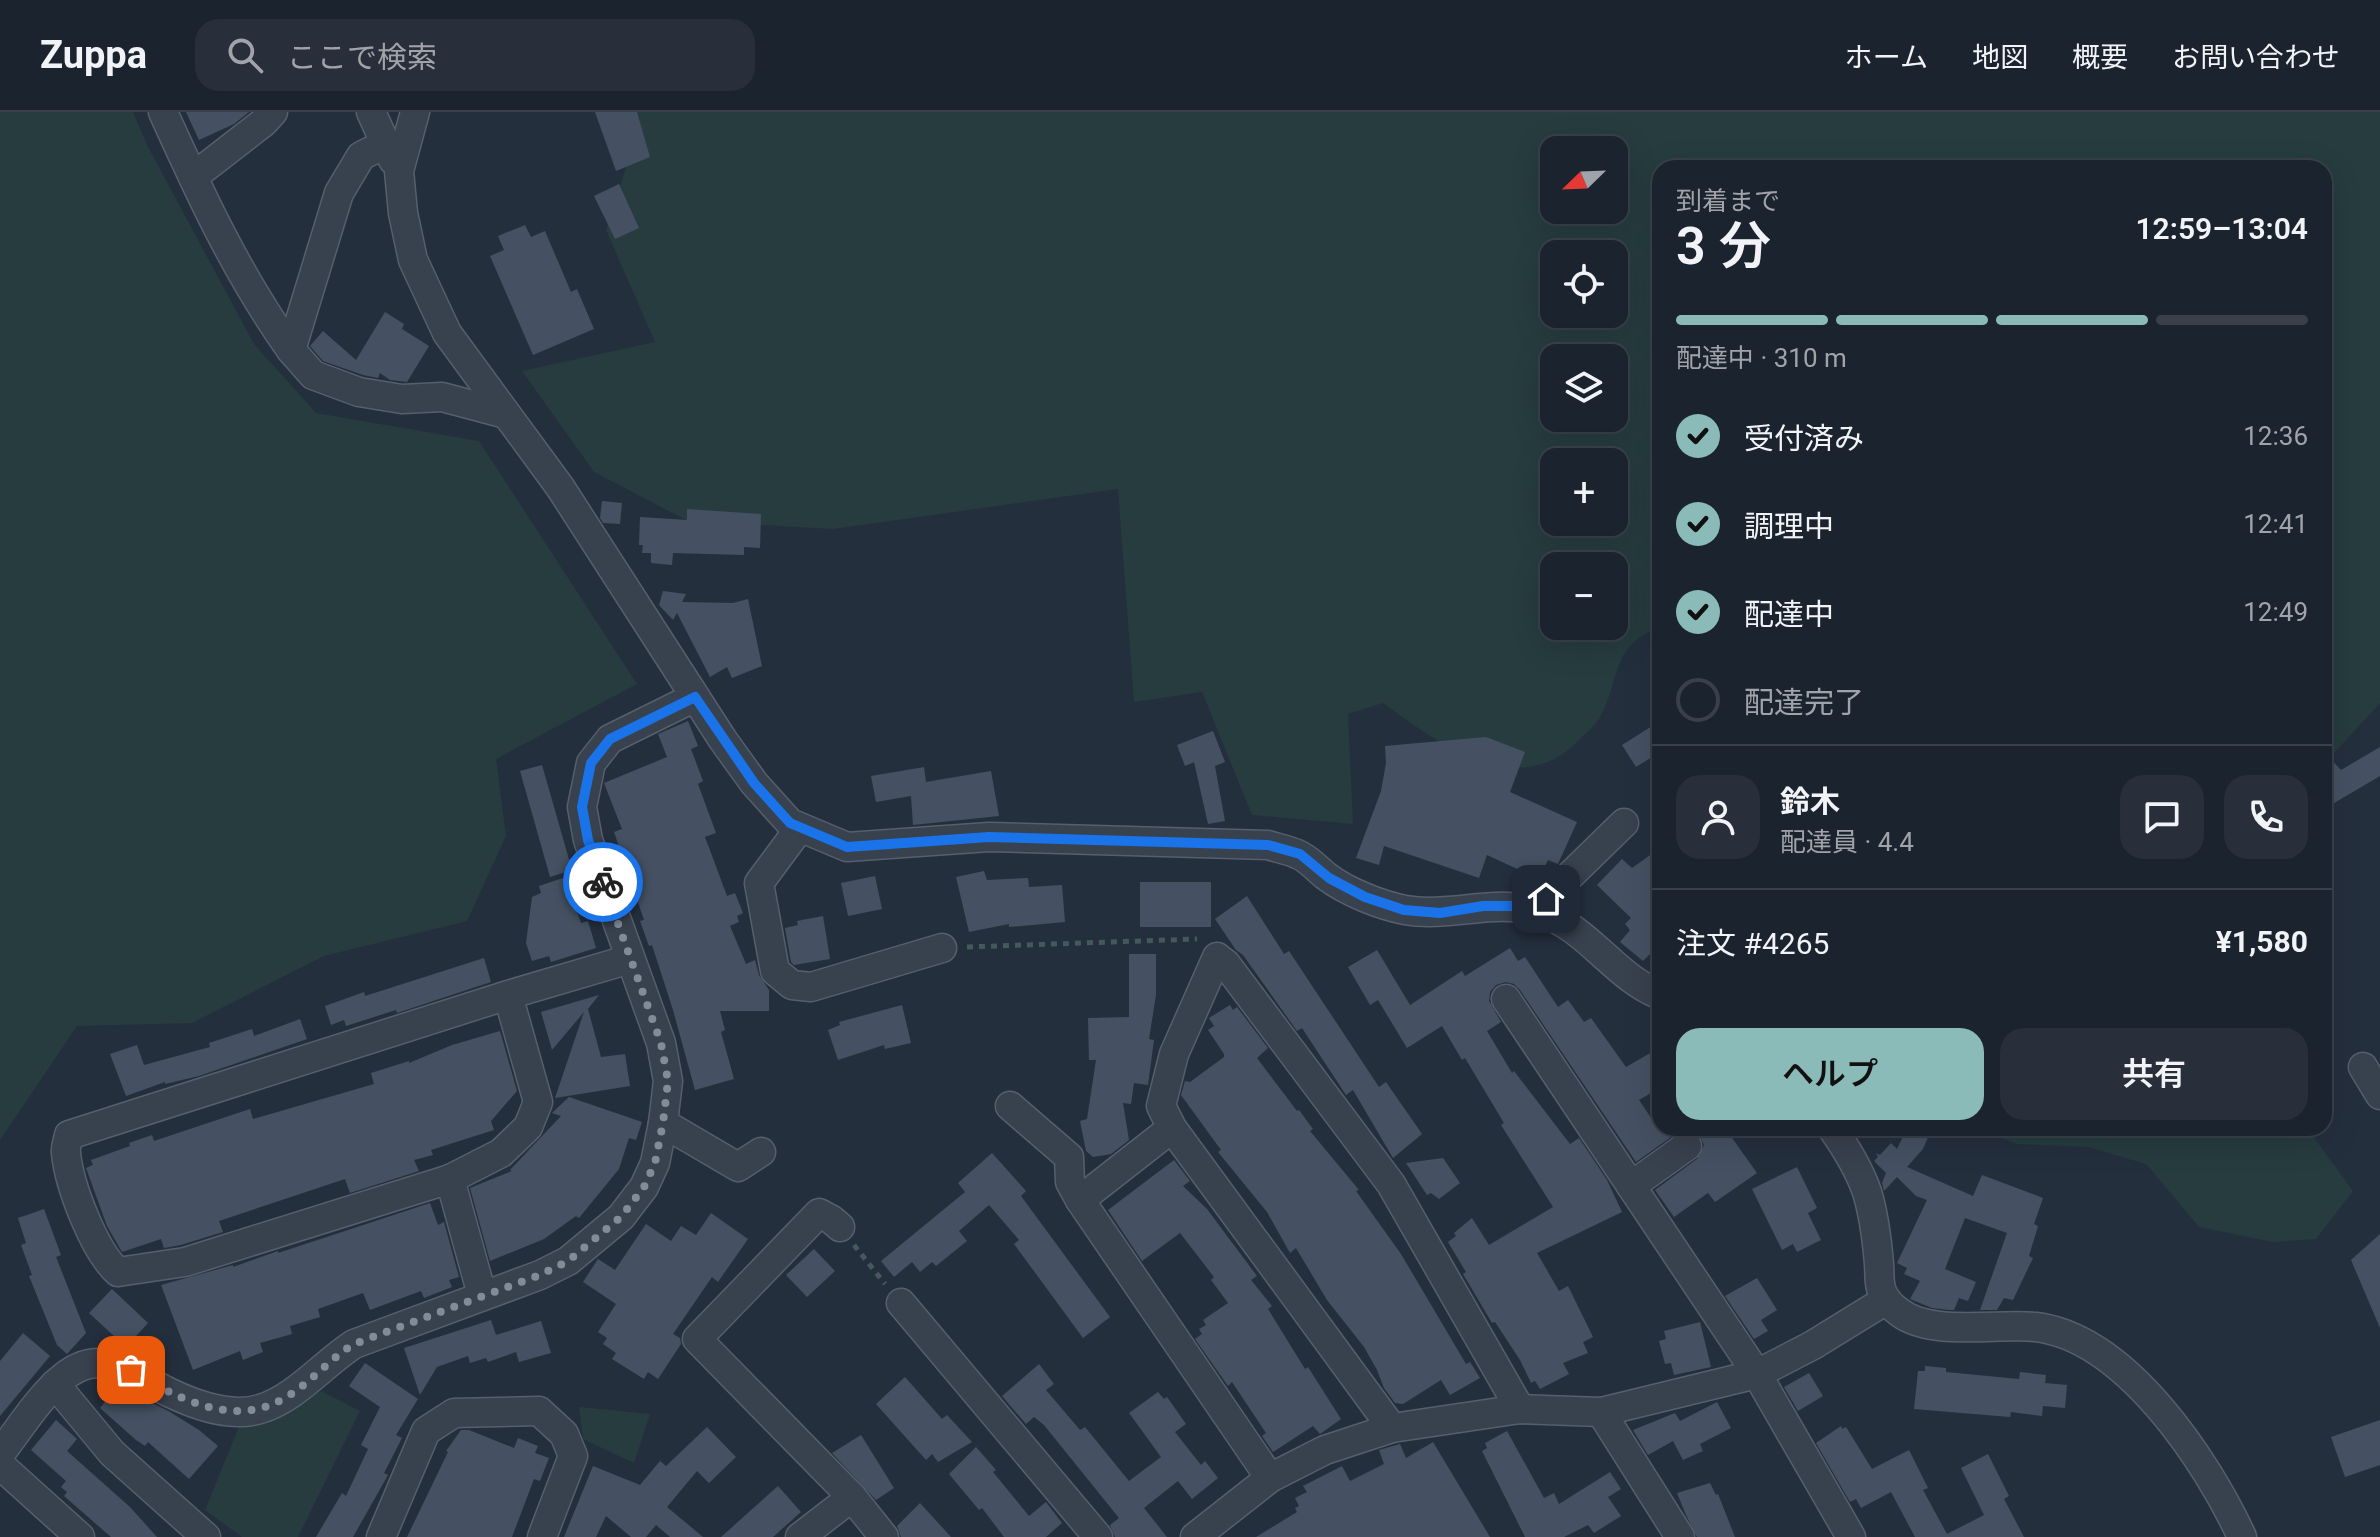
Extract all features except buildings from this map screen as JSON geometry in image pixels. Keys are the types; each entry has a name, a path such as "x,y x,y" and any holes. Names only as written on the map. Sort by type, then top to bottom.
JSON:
{"street":[{"path":"163,112 226,247 257,301 291,350 313,375 359,392 402,399 442,397 506,414"},
{"path":"193,177 273,112"},
{"path":"371,112 399,171"},
{"path":"415,112 399,171 403,213 413,260 447,333 560,487 754,783 790,823 847,847 989,837 1268,845 1300,854 1329,878 1365,897 1404,910 1440,913 1483,906 1512,906 1541,912 1585,937 1622,973 1652,990"},
{"path":"291,350 339,193 361,156 385,144"},
{"path":"0,1454 55,1384 84,1364 103,1363 131,1370 156,1386 207,1407 245,1412 261,1409 282,1400 331,1358 354,1344 540,1275 568,1261 621,1217 644,1187 655,1163 668,1081 661,1043 588,840 582,807 591,763 610,739 695,697"},
{"path":"1541,912 1546,899 1624,823"},
{"path":"799,829 759,883 775,971 792,985 811,987 942,948"},
{"path":"1392,1428 1172,1128 1161,1106 1174,1054 1217,957 1226,964 1391,1184 1520,1409"},
{"path":"508,995 538,1102 528,1127 501,1153 450,1179 185,1262 118,1272 93,1239 65,1151 69,1135 508,995 630,959"},
{"path":"1506,999 1757,1374 1851,1537"},
{"path":"2363,1067 2380,1095"},
{"path":"1010,1106 1069,1157 1070,1182 1080,1200 1270,1478"},
{"path":"663,1123 738,1167 761,1152"},
{"path":"1080,1200 1172,1128"},
{"path":"1838,1136 1867,1192 1875,1227 1879,1284 1886,1300 1913,1321 1956,1327 2036,1327 2079,1340 2114,1363 2147,1391 2205,1470 2242,1537"},
{"path":"1631,1186 1687,1146"},
{"path":"450,1179 482,1295"},
{"path":"840,1227 819,1213 697,1339 852,1497 884,1537"},
{"path":"1195,1537 1270,1478 1325,1450 1392,1428 1520,1409 1601,1412 1757,1374 1813,1345 1886,1300"},
{"path":"901,1303 1098,1537"},
{"path":"55,1384 112,1453 206,1537"},
{"path":"381,1537 426,1431 454,1413 539,1411 564,1434 573,1456 542,1537"},
{"path":"1601,1412 1678,1537"},
{"path":"0,1465 80,1537"},
{"path":"800,1537 852,1497"}],"path":[{"path":"942,948 1202,939 1217,957"},
{"path":"840,1227 901,1303"}],"green space":[{"path":"0,112 133,112 147,145 254,344 316,413 479,441 637,684 496,759 506,836 467,921 324,956 192,1023 77,1026 0,1140"},
{"path":"631,112 2380,112 2380,703 2332,755 2332,160 1652,160 1652,631 1643,635 1624,655 1606,704 1592,728 1555,759 1530,767 1504,767 1452,749 1383,703 1348,714 1353,824 1252,815 1202,692 1134,702 1118,489 833,529 688,521 594,472 522,371 655,342 606,230 640,124"},
{"path":"1996,1136 2313,1136 2353,1191 2316,1239 2273,1242 2199,1227 2146,1164 2088,1147 2017,1144"},
{"path":"321,1391 360,1411 298,1537 242,1537 205,1510 239,1427 269,1418"},
{"path":"579,1407 650,1414 634,1463 583,1439"}],"way so far":[{"path":"131,1370 156,1386 207,1407 245,1412 261,1409 282,1400 331,1358 354,1344 540,1275 568,1261 621,1217 644,1187 655,1163 668,1081 661,1043 603,882"}],"route":[{"path":"603,882 588,840 582,807 591,763 610,739 695,697 754,783 790,823 847,847 989,837 1268,845 1300,854 1329,878 1365,897 1404,910 1440,913 1483,906 1512,906 1541,912 1546,899"}]}
